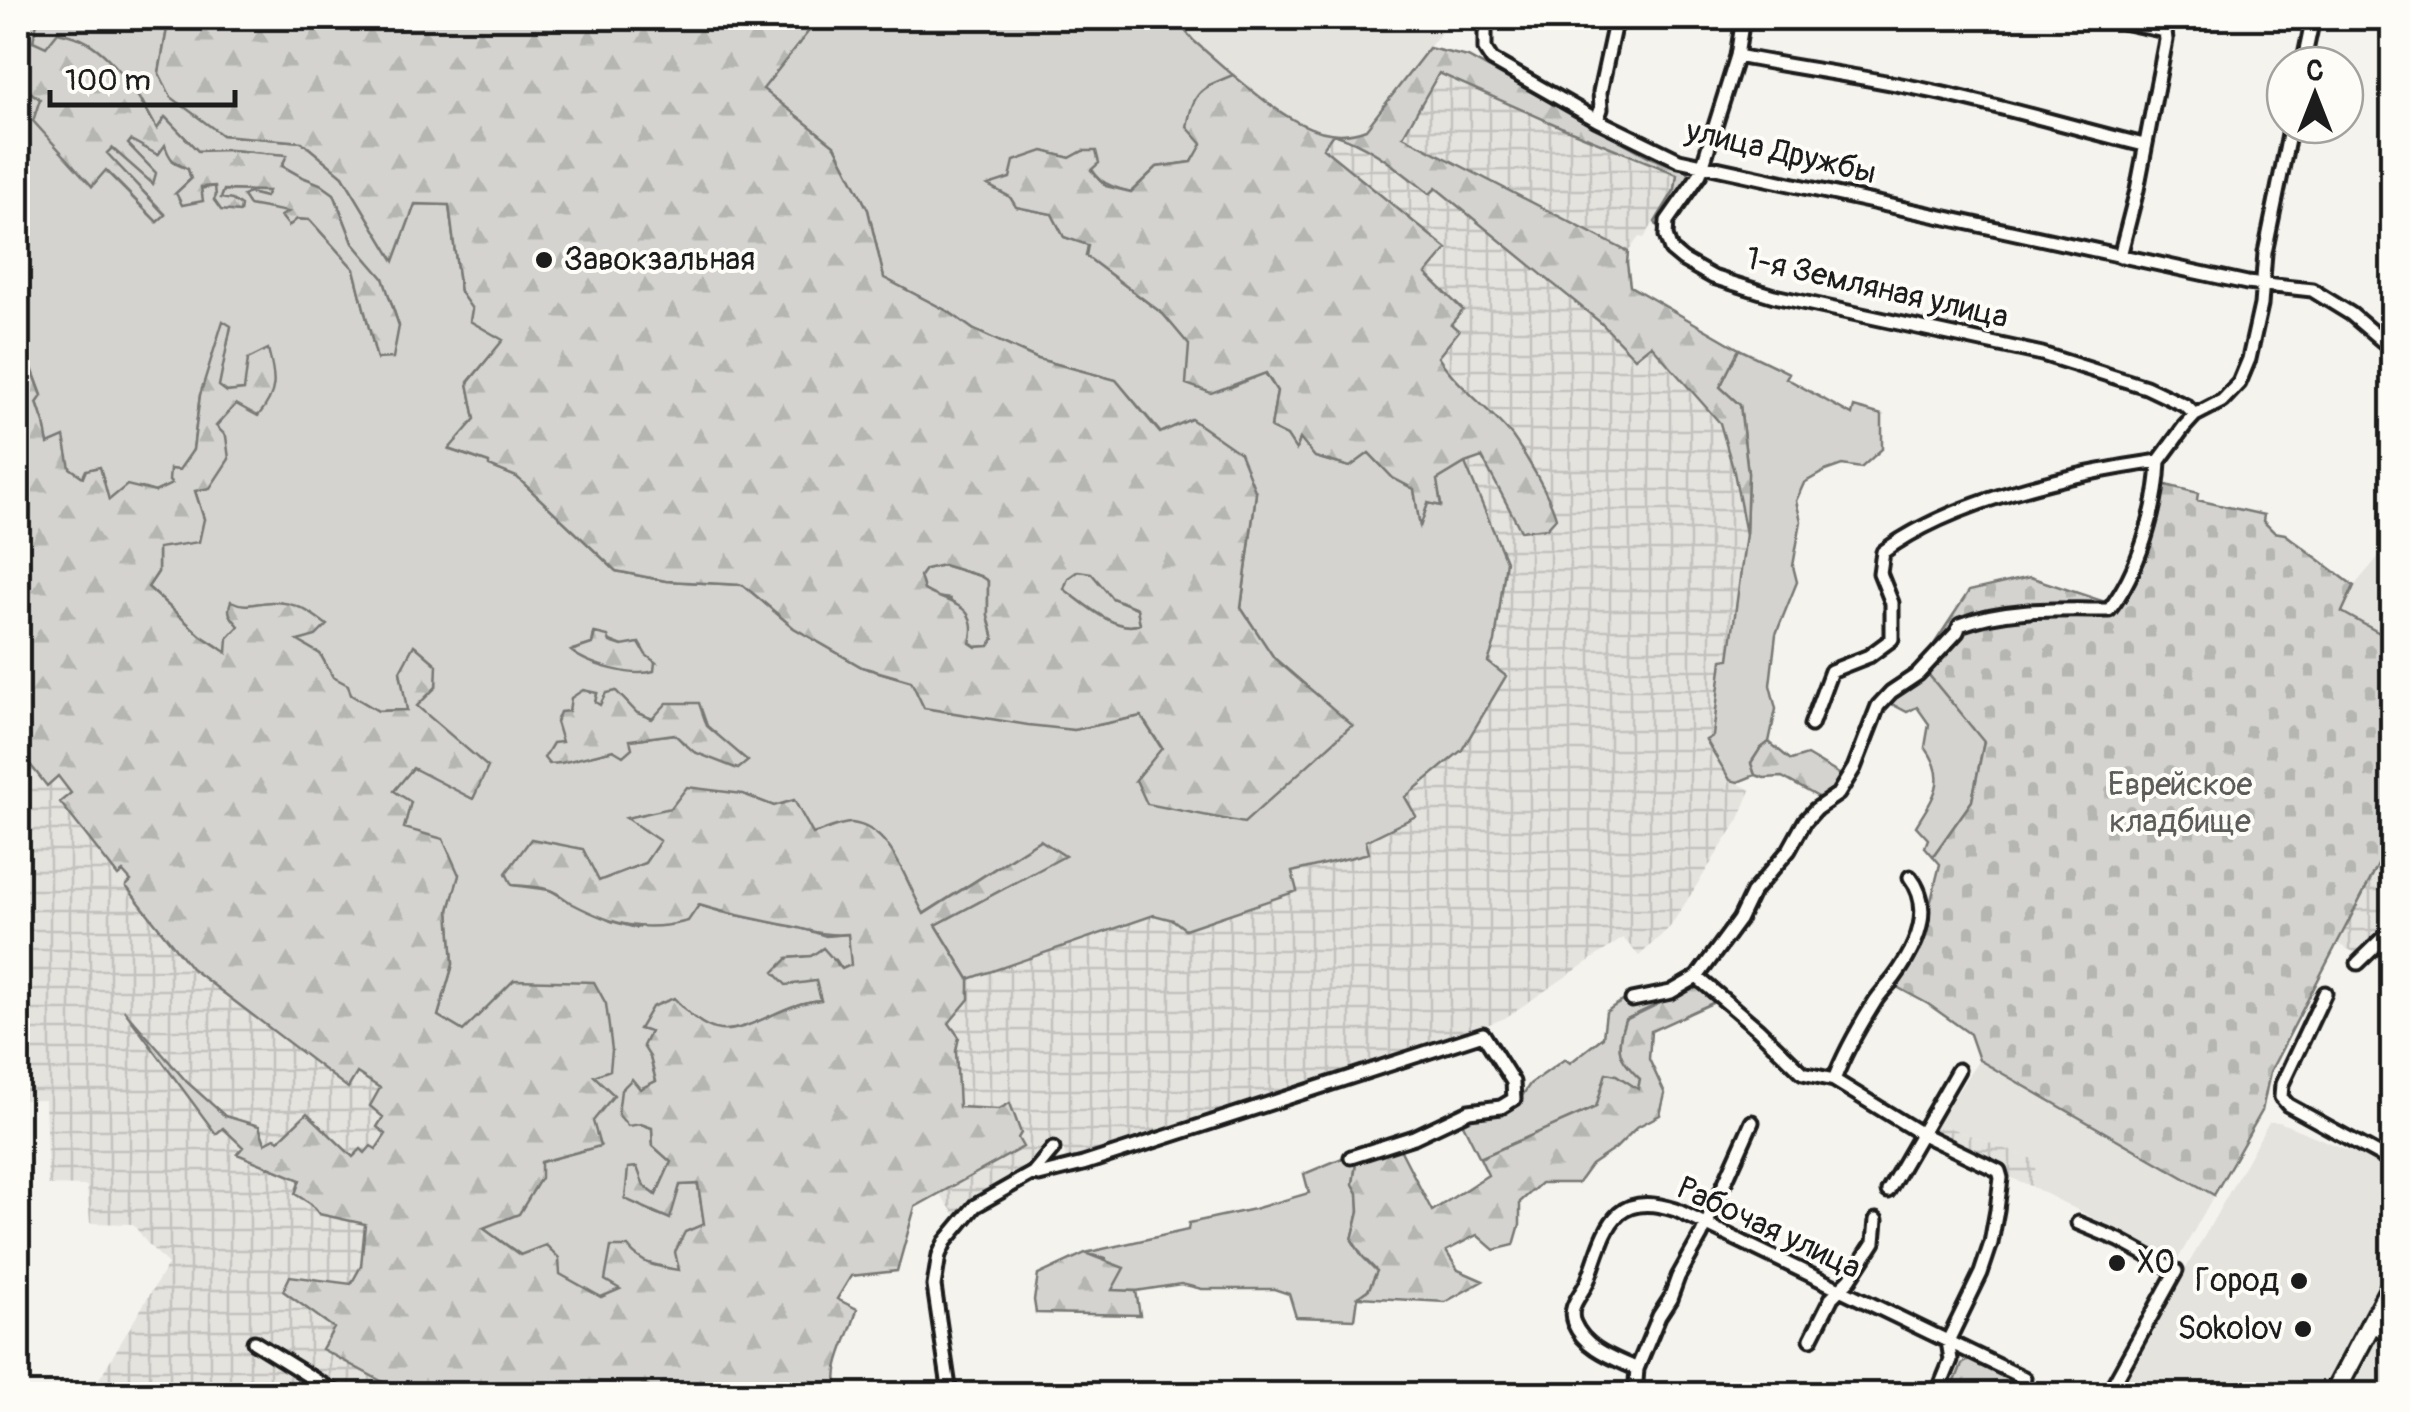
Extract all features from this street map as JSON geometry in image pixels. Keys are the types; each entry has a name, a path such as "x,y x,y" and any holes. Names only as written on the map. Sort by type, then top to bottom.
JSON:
{"main road":[{"path":"2334,1394 2392,1284"}],"street":[{"name":"улица Дружбы","path":"1485,18 1486,49 1492,60 1596,120 1679,160 2120,256 2265,285 2312,290 2351,314 2392,350"},
{"path":"1596,120 1616,18"},
{"name":"1-я Земляная улица","path":"1743,18 1738,56 1703,166 1668,221 1666,236 1671,250 1682,260 1713,277 1774,296 2042,354 2146,387 2186,406 2195,415"},
{"path":"2104,18 2166,31 2137,190 2120,256"},
{"path":"2308,45 2313,18"},
{"path":"1738,56 1936,92 2144,145"},
{"path":"1632,1000 1670,992 1698,977 1739,920 1752,893 1789,850 1816,808 1838,794 1854,768 1878,706 1890,692 1918,674 1960,625 1977,618 2020,612 2109,610 2122,594 2141,553 2159,461 2195,415 2222,401 2240,383 2265,285 2266,252 2287,145"},
{"path":"1811,725 1832,671 1869,656 1892,639 1892,603 1880,573 1883,552 1894,543 1951,514 2003,496 2098,470 2159,461"},
{"path":"1834,1080 1858,1029 1894,978 1921,927 1921,897 1910,877"},
{"path":"2358,963 2392,930"},
{"path":"1698,977 1803,1073 1834,1080 1920,1133 1999,1170 1991,1242 1981,1273 1948,1341 1951,1360 1937,1394"},
{"path":"2326,993 2282,1084 2281,1097 2392,1162"},
{"path":"1034,1172 1038,1175 1083,1164 1483,1034 1513,1082 1514,1100 1501,1107 1469,1110 1414,1137 1351,1157"},
{"path":"1888,1191 1958,1070"},
{"path":"1635,1394 1637,1369 1658,1316 1670,1300 1752,1122"},
{"path":"950,1394 934,1286 939,1255 975,1206 1034,1172 1052,1149"},
{"name":"Рабочая улица","path":"1637,1369 1601,1352 1582,1337 1572,1312 1609,1223 1628,1206 1661,1205 2024,1378"},
{"path":"1811,1339 1832,1297 1850,1280 1874,1242 1876,1220"},
{"path":"2078,1223 2176,1271 2108,1394"},
{"path":"2370,1324 2392,1337"},
{"path":"254,1342 338,1394"}],"shaded area":[{"path":"1174,18 1452,18 1366,129 1333,134 1302,125 1280,113 1194,41"},
{"path":"1438,72 1677,174 1675,189 1644,238 1639,237 1628,252 1402,136"},
{"path":"1333,134 1350,139 1381,158 1430,194 1435,187 1601,323 1635,357 1651,345 1720,423 1746,534 1729,659 1722,661 1713,736 1730,779 1751,790 1739,819 1670,927 1639,956 1623,938 1505,1018 1396,1060 1067,1165 1064,1150 1050,1147 1034,1166 973,1201 958,1219 939,1193 1022,1147 999,1109 959,1107 959,1037 948,1023 969,999 969,979 1154,915 1173,920 1186,929 1297,891 1292,873 1368,853 1365,841 1405,797 1462,750 1505,676 1488,662 1495,641 1506,560 1465,463 1482,457 1556,518 1551,502 1512,436 1437,356 1458,331 1426,273 1447,248 1323,148"},
{"path":"2392,541 2392,640 2342,611 2354,586"},
{"path":"18,749 46,785 57,776 71,793 61,803 119,876 123,872 131,882 127,885 191,967 347,1087 357,1073 381,1088 386,1134 376,1150 353,1157 278,1141 264,1143 259,1126 225,1116 187,1082 217,1134 223,1128 244,1147 238,1155 300,1180 319,1214 365,1224 361,1266 351,1284 290,1276 335,1328 323,1349 405,1394 90,1394 168,1264 133,1224 90,1223 87,1186 48,1185 45,1100 18,1100"},
{"path":"2392,838 2392,924 2359,955 2337,943"},
{"path":"1979,1060 2214,1195 2177,1261 2031,1186 2037,1161 1937,1123"},
{"path":"2269,1122 2279,1122 2392,1168 2392,1258 2322,1394 2115,1394"},
{"path":"1937,1123 2038,1161 2031,1186 2007,1176 2007,1168 1931,1136"},
{"path":"2382,1334 2392,1340 2392,1394 2346,1394 2376,1336"}],"green space":[{"path":"18,18 38,18 33,41 46,47 58,32 93,46 125,78 157,129 165,117 198,151 287,155 282,166 334,194 353,243 383,278 399,326 393,358 377,359 354,269 310,220 297,219 289,226 281,216 288,212 249,205 243,196 249,193 265,197 268,191 224,190 221,198 241,206 240,212 221,210 214,200 215,186 201,187 203,201 182,205 176,193 191,179 188,169 173,160 165,145 158,155 131,140 128,144 156,173 153,184 112,148 107,153 165,215 157,222 106,170 92,186 33,121 40,99 22,86 18,92"},
{"path":"37,18 169,18 159,73 222,135 302,142 343,176 394,260 415,204 449,205 460,292 504,340 468,382 475,419 450,450 517,477 616,571 666,581 743,585 794,628 862,667 1074,730 1141,716 1162,749 1136,780 1352,726 1274,658 1241,608 1256,493 1161,433 1116,380 1038,359 974,330 949,312 884,278 868,210 835,146 762,89 819,18 1174,18 1233,75 1209,85 1203,144 1192,162 1157,167 1131,192 1100,179 1083,151 1070,158 1043,151 1010,178 990,186 1010,197 1017,207 1052,214 1064,237 1089,245 1086,256 1163,314 1229,388 1265,373 1277,391 1271,428 1287,436 1297,448 1300,438 1315,457 1349,467 1369,453 1393,478 1414,489 1420,525 1428,503 1441,505 1436,480 1465,463 1506,561 1495,642 1488,662 1506,676 1462,750 1405,797 1416,816 1366,841 1369,853 1292,872 1297,891 1185,929 1173,920 1154,915 969,979 936,925 1064,856 1040,840 923,914 893,854 850,823 813,834 774,806 743,794 628,818 661,841 645,863 599,881 512,885 550,890 611,921 636,928 699,905 826,936 849,934 852,965 842,969 836,960 788,958 817,981 821,1000 788,1008 740,1028 720,1030 701,1023 674,999 650,1032 650,1057 656,1081 640,1089 632,1080 641,1124 652,1128 653,1146 671,1162 656,1195 644,1186 625,1198 669,1218 680,1185 698,1184 704,1224 679,1271 637,1260 621,1289 601,1298 521,1255 482,1228 541,1162 600,1145 463,1031 438,1016 453,964 449,910 459,874 404,828 393,791 413,768 416,705 436,687 436,664 415,646 400,672 408,710 378,711 351,695 333,677 320,654 296,640 271,602 241,606 240,626 228,653 200,635 148,587 158,572 158,548 204,519 195,491 216,426 244,390 227,392 218,386 231,326 200,395 193,450 173,484 155,492 142,488 109,500 67,465 48,443 37,403 42,395 18,323 21,86 40,99 92,186 105,170 157,222 165,214 106,153 111,147 156,173 128,144 131,139 164,144 174,163 188,169 191,179 176,193 216,186 214,200 221,209 239,212 221,198 224,190 269,191 265,197 249,193 297,219 310,220 354,269 377,359 399,326 383,279 353,243 334,194 281,165 286,155 198,151 166,118 157,129 142,101 33,41","holes":["594,633 641,653 655,662 572,650 592,644","616,691 637,713 653,719 738,769 684,744 675,734 629,740 614,750 588,756 563,742 559,729 569,711 597,694 595,702 601,705"]},
{"path":"169,18 819,18 763,89 835,146 868,210 884,278 949,312 974,330 1038,359 1116,380 1160,433 1191,419 1240,453 1256,493 1241,608 1274,658 1352,725 1244,823 1147,804 1136,780 1162,748 1141,716 1074,730 924,708 911,681 862,667 794,628 743,585 666,581 616,571 517,477 449,449 475,419 468,383 503,340 470,321 472,309 460,292 449,205 415,204 394,261 343,176 302,142 222,135 171,97 159,73","holes":["943,565 988,581 988,615 994,639 989,646 976,647 970,643 971,619 966,612 924,590 920,576 925,569","1078,571 1091,573 1112,598 1137,608 1140,624 1110,621 1064,589 1068,578"]},
{"path":"1429,48 1468,57 1650,157 1688,171 1661,233 1655,222 1675,189 1677,174 1439,73 1403,136 1628,252 1630,286 1739,349 1720,387 1740,405 1748,473 1746,534 1720,423 1651,345 1635,358 1601,323 1436,188 1430,194 1360,144 1333,134 1323,148 1447,249 1426,274 1463,310 1451,324 1459,331 1438,357 1524,454 1556,518 1547,528 1521,531 1482,457 1437,480 1441,506 1428,503 1420,527 1414,489 1393,478 1369,453 1350,467 1315,457 1300,439 1296,450 1287,436 1271,428 1277,391 1266,373 1211,393 1186,384 1189,345 1163,314 1086,256 1088,245 1064,237 1052,214 1016,207 1010,197 988,185 1010,178 1014,161 1043,151 1070,158 1083,151 1096,151 1099,163 1091,170 1106,186 1131,192 1157,167 1192,162 1202,144 1187,127 1192,106 1205,88 1233,75 1278,110 1311,128 1347,134 1366,129"},
{"path":"223,321 231,326 219,386 227,392 244,390 248,359 268,349 274,377 272,392 258,416 236,404 216,426 226,436 229,459 210,488 195,491 204,519 199,542 158,548 158,572 148,587 200,635 227,653 228,638 239,626 230,615 231,601 247,605 281,602 302,609 327,625 316,636 298,641 320,654 333,677 348,685 351,695 378,711 407,710 400,671 414,645 437,665 436,687 417,706 488,767 473,799 413,768 394,791 411,802 404,828 443,839 459,875 449,910 453,964 438,1016 463,1031 514,980 594,982 606,1004 612,1050 610,1070 594,1076 614,1095 593,1121 600,1146 541,1162 541,1178 519,1214 483,1228 520,1255 546,1245 559,1258 560,1274 601,1297 620,1289 605,1280 611,1247 628,1247 651,1264 679,1270 675,1252 685,1232 704,1224 698,1184 680,1185 670,1219 625,1199 628,1168 637,1167 644,1186 656,1195 671,1162 653,1146 652,1128 641,1124 628,1126 618,1114 621,1090 632,1079 640,1089 656,1081 643,1046 650,1032 639,1029 652,1007 674,998 707,1026 720,1030 739,1028 800,1004 821,1000 816,981 786,985 774,972 788,958 811,956 823,948 842,969 851,965 848,934 816,932 699,905 688,921 629,925 588,911 548,889 512,885 506,873 531,839 583,849 599,881 645,863 660,841 626,818 671,808 687,787 743,794 774,806 794,800 813,834 852,823 878,835 897,859 924,914 1040,840 1065,856 936,925 969,979 969,999 949,1023 959,1037 959,1107 999,1109 1010,1103 1023,1147 915,1207 897,1271 851,1276 837,1299 857,1309 838,1363 840,1394 405,1394 322,1349 334,1328 283,1291 290,1276 351,1284 361,1266 365,1224 319,1214 295,1194 300,1180 237,1154 243,1147 223,1128 216,1134 124,1010 187,1082 225,1116 259,1126 265,1143 279,1140 307,1113 353,1157 361,1149 365,1153 371,1146 376,1149 386,1134 377,1127 383,1117 370,1106 380,1088 357,1073 348,1088 191,968 126,886 131,881 123,872 118,876 60,802 71,793 58,776 47,786 18,749 18,436 25,420 18,409 23,397 22,386 18,385 18,323 42,396 37,403 48,444 64,437 70,468 83,477 86,470 100,467 109,500 127,485 155,492 172,484 170,469 179,470 193,450 200,395"},
{"path":"1739,349 1789,373 1786,378 1852,415 1854,407 1882,415 1882,449 1861,468 1842,465 1804,483 1796,501 1801,521 1793,566 1797,582 1776,634 1770,685 1776,709 1769,742 1751,763 1755,775 1738,782 1730,780 1706,740 1713,736 1722,660 1729,659 1746,534 1748,473 1740,405 1720,387"},
{"name":"Еврейское кладбище","path":"2162,484 2198,493 2197,500 2264,515 2263,521 2274,532 2285,534 2354,586 2342,612 2392,640 2392,838 2270,1072 2262,1111 2214,1195 1979,1060 1970,1034 1895,986 1925,925 1940,864 1933,856 1972,801 1984,742 1929,675 1923,661 1969,591 2030,577 2120,607 2151,538"},
{"path":"943,565 988,581 988,615 994,639 989,646 976,647 970,642 950,599 935,597 924,590 920,576 925,569"},
{"path":"1078,571 1091,572 1112,598 1137,608 1140,624 1110,621 1063,589 1068,578"},
{"path":"595,633 622,646 639,643 655,662 654,671 611,669 571,651 592,644"},
{"path":"1929,675 1984,741 1972,801 1933,856 1925,847 1928,839 1916,826 1936,788 1936,769 1925,747 1929,724 1917,707 1907,712 1888,702"},
{"path":"583,690 597,693 595,702 600,705 606,693 616,691 637,713 652,719 667,703 699,703 707,726 748,761 738,769 694,752 674,734 630,740 632,748 623,756 613,750 549,764 544,758 553,743 562,742 556,722 560,712 569,711 571,698"},
{"path":"1769,742 1791,760 1807,755 1844,777 1838,788 1822,799 1782,777 1755,775 1751,763"},
{"path":"1681,985 1689,989 1625,1020 1620,1052 1640,1079 1638,1090 1616,1075 1596,1107 1480,1158 1462,1122 1518,1102 1530,1084 1565,1059 1570,1063 1603,1037 1606,1012 1614,1006 1642,994"},
{"path":"1701,988 1717,1001 1651,1031 1649,1059 1665,1094 1660,1115 1637,1127 1591,1165 1578,1183 1541,1183 1520,1202 1520,1224 1514,1245 1494,1250 1477,1235 1446,1251 1458,1270 1483,1281 1445,1302 1358,1297 1369,1289 1377,1271 1352,1240 1359,1211 1358,1193 1353,1184 1356,1164 1347,1156 1394,1137 1432,1211 1488,1175 1480,1158 1596,1107 1606,1073 1638,1089 1640,1079 1620,1052 1625,1020 1689,989"},
{"path":"1347,1156 1356,1164 1353,1184 1358,1193 1359,1211 1352,1240 1377,1271 1369,1289 1358,1297 1355,1319 1296,1317 1289,1294 1274,1289 1202,1289 1181,1284 1111,1291 1106,1259 1085,1253 1188,1230 1189,1223 1309,1193 1304,1174"},
{"path":"1085,1253 1124,1268 1112,1290 1136,1291 1140,1315 1036,1313 1038,1275"},
{"path":"1973,1358 2021,1381 2032,1394 1950,1394 1962,1364"}],"place":[{"name":"Завокзальная","path":"544,260"},
{"name":"ХО","path":"2117,1263"},
{"name":"Город","path":"2299,1281"},
{"name":"Sokolov","path":"2303,1329"}]}
